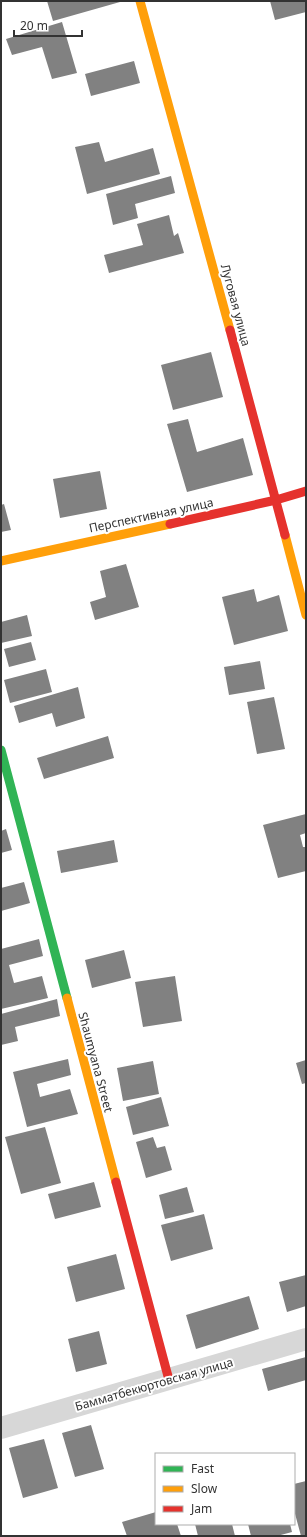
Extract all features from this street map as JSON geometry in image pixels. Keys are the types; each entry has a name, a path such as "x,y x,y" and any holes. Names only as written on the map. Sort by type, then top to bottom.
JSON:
{"street":[{"name":"Луговая улица","path":"140,1 306,615"},
{"name":"Перспективная улица","path":"1,561 276,500 306,491"},
{"name":"Shaumyana Street","path":"1,750 169,1380"},
{"name":"Бамматбекюртовская улица","path":"1,1428 306,1339"}],"building":[{"path":"47,1 120,1 120,2 53,21"},
{"path":"270,1 306,1 306,12 275,20"},
{"path":"62,22 77,73 52,79 42,47 12,55 6,39"},
{"path":"134,61 140,83 91,96 85,74"},
{"path":"99,142 105,162 153,148 160,174 87,194 75,147"},
{"path":"171,176 175,193 135,204 138,218 113,225 106,194"},
{"path":"169,215 174,236 178,233 184,253 109,273 104,255 143,245 137,224"},
{"path":"211,352 223,397 173,410 161,365"},
{"path":"188,419 197,452 243,438 253,475 187,492 167,424"},
{"path":"100,471 107,509 60,518 53,479"},
{"path":"4,504 11,530 1,532 1,505"},
{"path":"126,564 139,607 95,620 90,602 106,597 100,571"},
{"path":"254,589 257,602 279,595 288,631 234,645 222,597"},
{"path":"27,615 32,636 1,643 1,622"},
{"path":"31,642 36,660 9,667 4,649"},
{"path":"260,661 265,689 229,695 224,667"},
{"path":"46,669 52,692 10,703 4,680"},
{"path":"78,687 85,718 56,727 52,713 19,723 14,706"},
{"path":"274,697 285,749 257,754 247,702"},
{"path":"108,736 114,758 44,779 37,758"},
{"path":"306,814 306,833 300,835 303,847 306,847 306,871 278,878 263,825"},
{"path":"6,829 12,850 1,853 1,831"},
{"path":"114,840 118,862 61,873 57,851"},
{"path":"24,882 30,903 1,911 1,888"},
{"path":"39,939 43,956 9,965 14,983 42,976 48,998 1,1009 1,949"},
{"path":"124,950 131,978 92,988 85,960"},
{"path":"175,976 182,1021 143,1027 135,982"},
{"path":"57,999 60,1016 15,1027 18,1041 1,1045 1,1014"},
{"path":"68,1059 71,1075 37,1084 40,1097 70,1089 78,1114 27,1127 13,1072"},
{"path":"306,1060 306,1083 302,1084 296,1063"},
{"path":"153,1061 159,1094 123,1101 117,1068"},
{"path":"161,1097 169,1126 133,1135 126,1107"},
{"path":"45,1127 61,1183 21,1194 5,1137"},
{"path":"153,1137 157,1148 165,1146 172,1170 146,1178 136,1142"},
{"path":"94,1182 101,1207 55,1219 48,1194"},
{"path":"187,1187 194,1212 165,1219 159,1195"},
{"path":"204,1214 213,1249 171,1261 161,1225"},
{"path":"116,1254 125,1289 76,1302 67,1267"},
{"path":"306,1275 306,1306 287,1312 279,1282"},
{"path":"249,1296 259,1329 196,1349 186,1315"},
{"path":"99,1331 107,1364 76,1372 68,1339"},
{"path":"306,1357 306,1380 268,1391 262,1369"},
{"path":"91,1425 104,1469 75,1477 62,1433"},
{"path":"44,1439 58,1488 23,1498 9,1448"},
{"path":"306,1481 306,1536 301,1536 295,1514 295,1484"},
{"path":"155,1512 155,1525 177,1525 181,1536 127,1536 122,1522"},
{"path":"195,1525 232,1525 235,1536 198,1536"},
{"path":"248,1525 290,1525 292,1532 277,1536 251,1536"}],"traffic: fast":[{"path":"1,750 67,998"}],"traffic: slow":[{"path":"140,1 230,330"},
{"path":"1,561 170,524"},
{"path":"285,535 306,615"},
{"path":"67,998 116,1182"}],"traffic: jam":[{"path":"230,330 285,535"},
{"path":"170,524 276,500 306,491"},
{"path":"116,1182 169,1380"}]}
